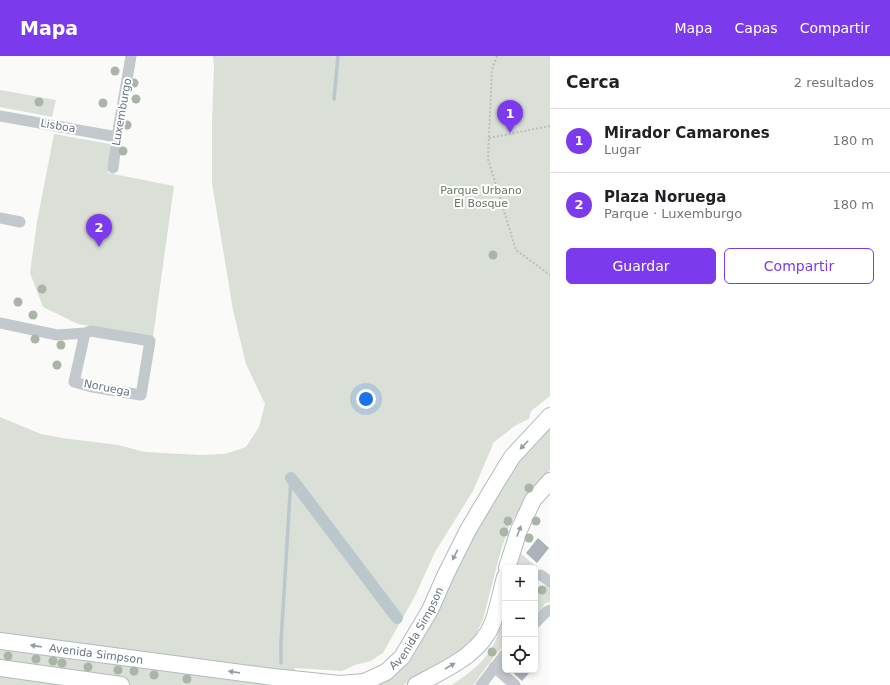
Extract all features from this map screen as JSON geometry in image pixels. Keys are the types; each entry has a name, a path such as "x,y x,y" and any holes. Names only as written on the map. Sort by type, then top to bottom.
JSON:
{"main road":[{"name":"Avenida Simpson","path":"0,641 340,685 364,682 386,672 402,657 430,610 465,537 512,457 550,416"},
{"path":"508,565 519,530 533,500 550,481"},
{"path":"416,685 453,664 477,647 485,637 493,622 502,588"},
{"path":"0,668 121,685"}],"street":[{"name":"Luxemburgo","path":"113,168 117,137 132,56"},
{"name":"Lisboa","path":"0,116 117,137"},
{"path":"0,218 20,222"},
{"name":"Noruega","path":"0,323 58,335 85,333 91,331 150,341 141,395 92,387 74,382 85,333"},
{"path":"541,575 550,582"},
{"path":"538,620 550,610"},
{"path":"481,685 502,658"},
{"path":"494,667 515,685"}],"path":[{"path":"497,56 492,70 488,159 516,250 550,275"},
{"path":"489,138 550,126"}],"green space":[{"name":"Parque Urbano El Bosque","path":"213,56 550,56 550,396 531,411 529,419 516,425 494,442 473,491 435,552 415,596 383,653 371,661 355,665 342,671 295,668 293,685 0,685 0,417 41,434 62,438 118,445 145,452 200,455 225,454 246,447 259,427 265,404 246,364 233,310 212,183"},
{"path":"0,90 56,100 52,117 0,107"},
{"path":"54,134 110,144 108,173 174,186 153,337 78,324 43,307 30,273 37,222"},
{"path":"550,425 550,470 528,496 509,526 501,550 483,619 474,640 456,655 403,685 373,685 454,567 517,462"},
{"path":"520,553 535,565 517,565"},
{"path":"547,586 550,588 550,602 546,603 538,612 538,588"},
{"path":"502,619 502,648 473,685 452,685 476,667 486,656 494,644"}],"building":[{"path":"538,538 549,548 537,563 526,553"},
{"path":"513,673 529,673 522,681"}],"waterway":[{"path":"334,99 338,56"},
{"path":"281,663 291,478"},
{"path":"291,478 397,618"}],"place":[{"name":"Mirador Camarones","path":"510,133"},
{"name":"Plaza Noruega","path":"99,247"}]}
